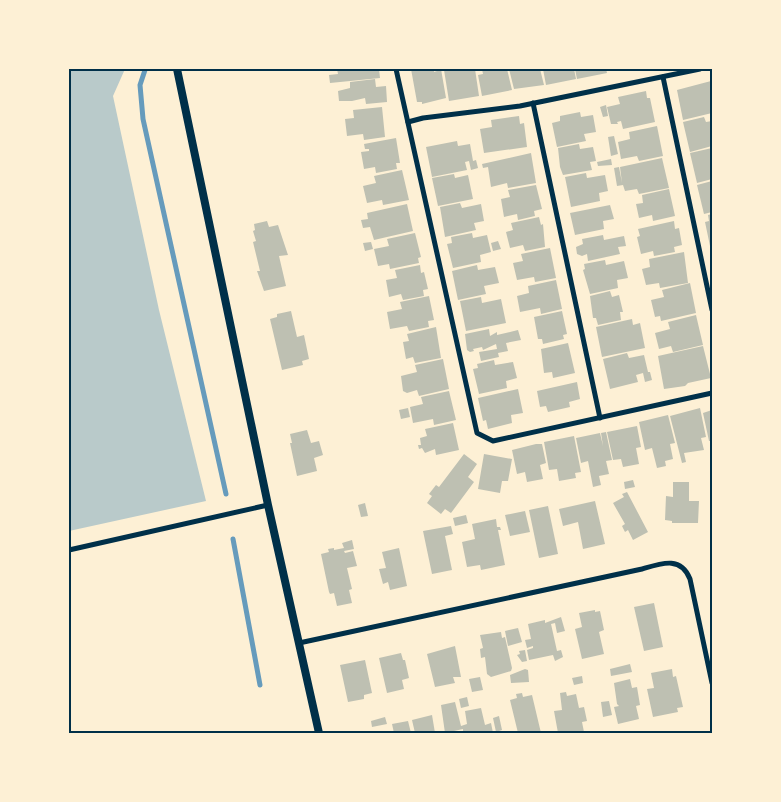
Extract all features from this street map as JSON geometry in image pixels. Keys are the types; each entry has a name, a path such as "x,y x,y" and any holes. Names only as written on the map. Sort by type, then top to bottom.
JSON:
{"street":[{"path":"177,69 268,505 319,733"},
{"path":"396,69 477,433 493,441 712,393"},
{"path":"408,122 423,118 534,104 700,69"},
{"path":"663,77 712,310"},
{"path":"534,104 600,418"},
{"path":"69,550 268,505"},
{"path":"299,643 642,569 665,562 676,563 683,566 690,579 712,683"}],"shaded area":[{"path":"69,69 125,69 113,96 159,310 206,501 69,531"}],"building":[{"path":"337,69 379,69 380,78 330,83 329,75 338,74"},
{"path":"411,69 434,69 434,72 437,71 436,69 441,69 446,98 422,104 422,102 417,102"},
{"path":"475,69 479,96 449,101 444,70"},
{"path":"482,69 507,69 512,90 482,96 478,75 483,74"},
{"path":"509,69 540,69 544,85 514,89"},
{"path":"543,69 574,69 576,79 546,85"},
{"path":"575,69 606,69 607,73 577,79"},
{"path":"375,79 376,87 386,86 387,102 366,104 365,98 339,101 338,91 350,88 350,82"},
{"path":"711,81 712,113 683,120 677,90"},
{"path":"646,91 647,98 650,98 655,122 623,129 621,121 617,122 618,124 611,124 607,107 620,104 618,97"},
{"path":"606,105 608,116 603,117 600,107"},
{"path":"382,107 385,137 364,140 363,134 347,136 345,119 354,118 353,110"},
{"path":"580,112 581,117 593,115 596,132 584,134 586,141 557,147 552,123 560,121 560,116"},
{"path":"519,116 520,124 524,123 527,147 484,153 480,129 492,127 491,120"},
{"path":"704,117 706,122 712,121 712,146 690,152 683,122"},
{"path":"657,126 663,156 639,161 637,156 621,159 618,142 630,139 629,132"},
{"path":"614,136 618,154 611,156 608,137"},
{"path":"396,138 400,163 396,163 397,169 376,173 375,167 364,169 361,152 369,151 369,149 365,149 364,144"},
{"path":"457,141 458,146 470,144 473,161 476,160 478,168 471,170 469,161 465,162 467,170 432,177 426,147"},
{"path":"579,144 580,149 593,147 596,161 590,162 592,170 563,175 558,148"},
{"path":"712,148 712,179 697,183 690,153"},
{"path":"531,153 536,183 508,188 507,183 491,187 488,167 483,168 482,164"},
{"path":"662,158 669,188 639,194 637,189 625,191 623,185 617,186 614,168 619,167 622,183 620,167"},
{"path":"611,159 612,165 598,166 597,162"},
{"path":"402,170 409,200 383,205 382,200 367,203 363,186 376,183 374,176"},
{"path":"586,173 587,178 605,175 608,191 599,193 600,201 571,207 565,177"},
{"path":"454,174 455,178 468,175 473,199 438,206 432,178"},
{"path":"712,181 712,212 704,214 697,185"},
{"path":"536,185 542,209 534,211 535,216 518,220 517,214 504,217 501,199 510,197 508,190"},
{"path":"669,189 675,216 653,221 652,215 639,218 636,204 643,203 642,195"},
{"path":"460,203 462,208 481,204 484,221 474,223 476,230 445,237 440,207"},
{"path":"407,204 413,231 374,240 370,227 363,228 361,220 368,219 367,213"},
{"path":"610,205 614,219 603,221 604,229 575,235 570,213"},
{"path":"712,214 712,246 710,246 705,222 709,221 708,215"},
{"path":"539,217 541,225 543,224 545,247 525,251 523,245 510,248 506,232 513,230 511,223"},
{"path":"267,221 269,227 278,225 288,255 279,256 286,286 264,291 257,271 260,271 253,242 256,241 253,231 255,230 254,224"},
{"path":"674,221 675,229 679,228 682,245 674,247 675,252 654,256 653,251 641,254 637,237 640,236 638,229"},
{"path":"415,233 421,257 418,258 419,263 390,269 389,264 378,266 374,249 389,246 387,239"},
{"path":"472,233 473,238 487,235 491,252 480,255 481,262 453,268 447,244 452,243 451,237"},
{"path":"603,235 604,240 624,236 626,246 618,247 620,254 588,261 587,254 582,256 577,254 576,247 583,244 582,239"},
{"path":"498,241 501,249 493,251 491,243"},
{"path":"371,242 373,249 365,251 363,243"},
{"path":"550,248 556,278 535,282 534,277 517,280 513,263 523,261 521,254"},
{"path":"684,252 688,283 660,288 659,283 646,285 642,269 650,267 649,259"},
{"path":"605,260 606,265 624,261 628,278 617,280 618,288 590,294 583,270 585,269 584,264"},
{"path":"420,265 421,273 424,272 428,289 423,290 424,296 403,300 401,294 389,297 386,280 397,278 395,270"},
{"path":"477,265 478,270 495,267 499,283 484,286 486,294 458,300 452,271"},
{"path":"556,280 562,309 541,314 540,308 520,312 517,296 529,293 528,286"},
{"path":"690,283 696,313 661,321 660,316 655,317 651,300 664,297 662,290"},
{"path":"610,291 612,297 619,295 623,312 620,312 621,320 598,325 596,318 593,318 590,296"},
{"path":"429,296 434,320 428,321 429,327 409,331 407,326 390,329 387,312 402,309 400,302"},
{"path":"481,297 482,303 501,299 506,323 466,331 460,301"},
{"path":"291,311 297,337 304,335 309,359 302,361 303,365 282,370 270,319 277,317 277,314"},
{"path":"562,311 567,334 563,335 564,339 543,344 542,339 538,339 534,317"},
{"path":"696,315 703,345 673,352 671,346 659,349 655,333 670,329 668,322"},
{"path":"632,319 633,325 640,323 645,348 602,357 596,327"},
{"path":"436,327 441,358 415,363 413,357 406,359 403,342 409,341 407,334"},
{"path":"489,329 490,336 497,332 497,335 518,330 521,340 506,343 508,351 498,353 499,357 481,361 479,352 497,349 496,344 483,350 482,347 473,349 474,351 470,352 467,350 465,334"},
{"path":"568,343 575,373 553,378 552,372 544,373 541,349"},
{"path":"703,346 711,378 688,383 685,386 664,389 658,356"},
{"path":"627,353 629,358 644,355 652,380 645,382 643,373 636,375 638,382 610,389 603,359"},
{"path":"443,359 449,389 419,396 417,390 407,393 403,391 401,376 417,372 415,365"},
{"path":"494,360 495,365 513,362 517,378 506,381 507,388 479,394 473,369 478,368 477,364"},
{"path":"577,382 580,399 569,402 570,407 548,412 546,406 540,407 537,391"},
{"path":"518,389 523,413 511,415 512,423 488,429 486,420 483,421 478,398"},
{"path":"449,391 456,420 434,425 433,419 413,423 410,407 423,404 421,397"},
{"path":"408,408 410,417 401,419 399,410"},
{"path":"700,408 706,437 701,438 704,450 684,453 686,462 682,463 670,416"},
{"path":"712,410 712,441 709,441 703,413"},
{"path":"668,415 675,443 670,444 673,459 665,461 666,466 657,468 652,448 645,450 639,422"},
{"path":"453,423 459,450 436,455 435,449 425,453 422,448 419,449 418,445 421,445 420,438 427,436 425,429"},
{"path":"637,426 641,447 636,448 639,464 623,467 621,459 613,460 607,432"},
{"path":"307,430 311,443 319,441 323,455 314,458 317,471 297,476 290,434"},
{"path":"606,432 612,460 606,461 609,474 599,476 601,485 593,487 588,461 581,463 576,438 600,433 603,446 601,433"},
{"path":"574,436 581,472 575,473 576,478 559,481 557,469 549,470 544,442"},
{"path":"542,444 546,463 540,465 543,479 527,482 525,472 517,474 512,450"},
{"path":"464,454 477,464 468,477 474,482 451,513 445,509 441,514 427,503 432,496 429,494 436,485 439,487"},
{"path":"484,454 512,459 508,481 502,481 500,493 478,489"},
{"path":"633,480 635,487 625,489 624,482"},
{"path":"673,482 689,482 689,501 699,501 698,523 672,523 672,521 665,520 666,496 673,497"},
{"path":"627,492 648,532 633,540 628,530 625,532 622,526 625,524 613,503 624,497 622,494"},
{"path":"595,501 605,544 583,549 578,522 563,526 559,509"},
{"path":"365,503 368,516 361,517 358,505"},
{"path":"548,506 558,554 539,558 529,510"},
{"path":"525,511 530,532 510,536 505,515"},
{"path":"466,515 468,523 455,526 453,518"},
{"path":"496,519 497,527 500,527 501,530 498,530 505,565 481,570 480,565 467,567 462,542 475,539 472,524"},
{"path":"451,526 453,534 445,536 452,570 432,574 423,531"},
{"path":"352,540 354,549 344,551 345,553 353,551 357,566 347,568 352,589 349,590 352,603 337,606 334,593 330,594 329,592 321,554 329,552 328,549 344,548 342,543"},
{"path":"399,548 407,586 390,590 388,582 383,584 379,569 386,568 382,552"},
{"path":"654,603 663,647 644,651 634,607"},
{"path":"595,610 595,612 600,611 604,630 599,632 604,654 582,659 575,629 582,627 579,613"},
{"path":"561,617 565,631 557,633 555,623 551,624 557,651 561,650 563,657 555,661 553,655 529,660 527,650 533,648 533,646 527,648 525,640 531,639 528,624 545,620 545,623"},
{"path":"518,628 522,642 508,646 505,631"},
{"path":"501,632 502,638 505,637 512,668 511,671 491,677 487,674 485,657 481,658 480,649 483,648 480,635"},
{"path":"455,646 461,677 453,677 455,683 435,687 427,654"},
{"path":"525,650 527,661 522,662 517,655 520,654 519,651"},
{"path":"401,653 403,660 405,660 409,678 402,680 404,689 387,693 379,658"},
{"path":"365,660 372,693 364,695 364,699 348,702 340,665"},
{"path":"630,664 632,672 611,676 610,669"},
{"path":"525,669 528,670 529,682 511,683 510,675"},
{"path":"672,669 673,677 676,676 683,707 677,708 678,712 653,717 647,689 654,688 651,673"},
{"path":"582,676 583,683 574,685 572,678"},
{"path":"480,677 483,690 472,692 469,679"},
{"path":"630,679 632,688 637,687 640,705 636,706 639,719 618,724 614,707 619,706 617,704 614,683"},
{"path":"566,692 567,696 576,694 579,708 584,707 587,721 582,722 584,732 558,733 554,711 562,710 560,693"},
{"path":"522,693 523,697 532,695 541,733 518,733 510,700 517,698 516,694"},
{"path":"467,697 469,706 461,708 459,699"},
{"path":"609,701 612,715 603,717 601,702"},
{"path":"455,702 461,726 467,724 465,711 481,708 485,725 491,723 493,733 463,733 463,729 445,733 441,705"},
{"path":"432,715 435,733 415,733 412,720"},
{"path":"499,716 502,730 496,732 493,718"},
{"path":"385,717 387,724 372,727 371,721"},
{"path":"408,721 411,733 394,733 392,724"}],"waterway":[{"path":"145,70 140,85 143,119 226,494"},
{"path":"233,539 260,685"}]}
